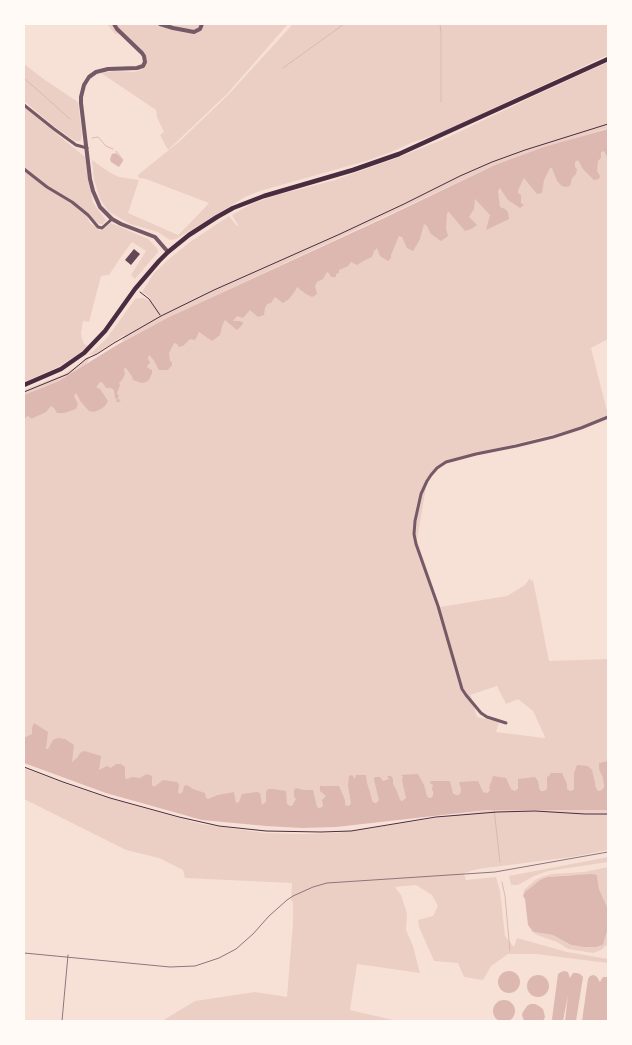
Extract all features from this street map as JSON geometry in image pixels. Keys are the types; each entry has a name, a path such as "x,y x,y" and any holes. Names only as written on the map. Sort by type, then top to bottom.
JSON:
{"main road":[{"path":"24,385 61,369 84,353 105,332 135,289 168,252 189,235 233,208 278,191 360,168 400,154 608,59"}],"street":[{"path":"114,24 142,53 145,62 141,67 108,69 96,72 89,77 84,85 81,97 90,179 100,207 112,219 155,237 168,252"},
{"path":"160,24 191,32 199,30 202,24"},
{"path":"24,105 76,145 87,148"},
{"path":"24,169 72,202 88,215 98,227 102,228 112,219"},
{"path":"506,723 489,718 481,713 466,695 460,681 442,619 416,544 414,534 415,521 422,494 431,474 446,462 553,437 608,417"}],"path":[{"path":"24,392 68,374 86,359 161,316 214,290 340,234 460,176 492,162 608,124"},
{"path":"135,289 149,299 161,316"},
{"path":"24,767 110,798 179,817 219,826 266,832 344,831 389,826 436,817 497,812 608,814"}],"shaded area":[{"path":"107,24 288,24 227,94 168,150 160,135 164,132 156,110 101,73 115,71 133,72 142,70 147,63 144,54 126,35 115,34"},
{"path":"293,24 608,24 608,55 440,133 389,153 245,197 176,239 170,240 158,232 130,224 108,211 100,199 94,179 92,160 119,177 139,180 128,213 178,235 196,217 209,203 139,178 138,175 180,141 228,95"},
{"path":"608,62 608,128 495,165 165,319 122,342 124,335 96,354 89,355 107,338 135,299 144,298 149,301 148,296 142,292 154,273 190,242 229,216 237,226 232,215 251,204 277,195 335,180 442,140"},
{"path":"24,64 78,102 81,141 75,141 55,127 24,101"},
{"path":"24,107 85,157 93,203 106,220 103,224 99,224 74,202 48,186 24,167"},
{"path":"608,129 608,159 604,151 601,152 597,171 600,176 599,179 594,180 583,169 578,160 575,162 576,174 572,178 570,186 566,187 557,181 552,168 550,168 544,180 542,193 537,194 524,178 518,190 518,193 521,195 521,203 524,205 520,208 508,200 500,188 498,191 500,207 508,212 509,219 486,230 490,215 475,199 474,209 469,217 477,225 471,229 465,231 449,212 447,213 446,229 448,236 441,241 431,234 424,224 420,239 413,251 407,248 402,237 399,236 391,258 388,261 380,256 377,248 372,257 357,265 351,262 348,266 339,270 336,277 331,277 327,272 323,279 317,282 315,286 317,294 312,297 297,287 289,299 283,303 275,297 271,303 267,304 264,315 258,317 250,310 243,318 237,316 233,321 243,322 243,324 237,330 225,320 220,335 212,341 199,332 195,340 190,339 183,346 179,347 174,343 169,353 172,365 168,370 159,370 149,355 150,363 147,366 152,370 152,373 146,382 142,383 133,380 125,367 125,374 119,383 117,393 119,396 117,399 121,400 119,402 116,402 114,390 106,388 100,382 96,387 100,389 108,401 101,409 94,412 89,411 76,393 74,396 78,404 76,409 57,413 51,406 46,412 31,419 27,416 24,420 24,395 59,381 117,345 167,318 495,165 544,147"},
{"path":"608,149 608,339 591,348 608,415 579,428 466,456 441,465 427,481 417,540 440,607 507,596 525,585 530,578 531,581 533,580 549,661 608,659 608,784 604,784 602,790 598,791 595,784 574,788 570,791 567,790 567,786 547,789 545,791 539,788 518,787 515,791 511,789 489,788 490,790 487,793 461,789 460,794 457,795 453,792 432,791 433,796 429,798 425,791 402,801 397,794 379,796 379,800 376,803 373,802 372,797 351,803 349,806 345,805 344,801 320,808 214,805 89,775 24,741 24,417 166,346 268,302 475,198 476,200 524,177 561,163","holes":["497,686 506,704 518,699 533,711 545,737 496,732 499,722 477,717 470,695"]},
{"path":"116,153 123,161 119,167 111,162 110,159 112,154"},
{"path":"24,170 87,216 90,223 100,231 111,223 148,239 157,248 158,252 135,279 131,275 146,251 132,242 109,275 101,276 89,322 83,321 82,339 84,344 88,346 58,367 24,382"},
{"path":"87,357 89,359 86,365 59,381 24,395 24,390 64,374"},
{"path":"34,723 48,732 46,749 48,749 53,740 58,738 65,739 74,745 72,762 80,753 88,752 101,756 99,770 107,766 111,768 116,764 121,764 125,767 125,778 127,779 132,777 140,778 147,774 152,776 152,785 154,787 163,780 177,782 179,785 178,793 180,794 184,786 187,785 205,793 208,799 234,792 236,803 239,802 242,794 257,792 260,793 262,805 266,802 266,792 268,789 273,789 286,791 287,804 292,806 296,799 294,797 294,790 296,788 313,790 317,807 320,808 323,806 322,800 326,796 320,791 320,786 339,786 345,800 345,805 349,806 351,803 348,786 349,776 352,775 355,779 356,775 366,775 373,802 376,803 379,800 375,777 380,777 383,781 389,779 387,776 391,776 400,800 402,801 406,798 403,777 401,775 418,774 429,798 433,794 431,781 450,781 453,793 457,795 460,794 461,789 459,782 478,781 483,792 487,793 490,790 493,776 506,778 511,789 515,791 518,788 518,779 535,777 539,788 541,791 544,791 547,789 547,777 551,773 562,773 567,789 570,791 574,788 574,773 577,765 588,766 592,770 598,791 602,790 604,786 599,763 608,761 608,810 487,810 336,827 302,828 202,820 106,793 24,763 24,738 32,734"},
{"path":"24,768 105,797 201,824 265,833 337,833 487,810 608,810 608,850 572,857 478,869 464,873 466,880 496,877 500,891 505,936 514,947 517,938 567,952 608,959 608,963 536,954 508,954 491,966 483,980 464,977 458,963 434,961 419,927 418,920 433,916 438,906 432,895 416,885 395,887 401,895 407,913 406,930 413,946 420,973 357,964 350,1010 398,1021 162,1021 195,1001 255,992 287,997 293,923 292,883 185,878 183,870 159,858 126,850 24,799"},
{"path":"608,857 608,862 548,871 518,885 511,885 509,876"},
{"path":"608,867 608,909 599,889 597,875 547,877 540,880 525,892 523,896 524,890 535,880 542,877 551,874 584,872"},
{"path":"597,875 599,889 608,909 608,928 603,945 583,947 571,945 553,935 534,932 531,929 528,925 523,896 525,892 547,877"},
{"path":"608,928 608,944 601,950 593,953 568,949 531,931 531,929 534,932 553,935 571,945 596,947 603,945"},
{"path":"509,971 517,974 520,982 517,990 509,993 501,990 498,982 501,974"},
{"path":"564,971 568,972 570,978 573,973 580,974 583,977 576,1021 565,1021 568,995 563,1021 553,1021 552,1019 558,974"},
{"path":"538,975 546,978 549,986 546,994 538,997 530,994 527,986 530,978"},
{"path":"594,975 600,982 603,977 608,977 607,1021 582,1021 588,979"},
{"path":"504,1000 512,1003 515,1011 512,1019 504,1022 496,1019 493,1011 496,1003"},
{"path":"530,1004 535,1004 543,1009 545,1017 543,1021 524,1021 523,1012"}],"building":[{"path":"134,249 140,254 131,265 125,260"}],"waterway":[{"path":"283,68 344,24"},
{"path":"440,24 441,102"},
{"path":"24,78 70,119"},
{"path":"92,138 98,137 106,146 113,149"},
{"path":"116,151 123,160"},
{"path":"494,809 500,862"},
{"path":"502,882 510,951"}],"railway":[{"path":"24,953 170,967 195,966 219,958 236,949 287,900 313,887 327,883 495,872 608,852"},
{"path":"62,1021 68,955"}]}
